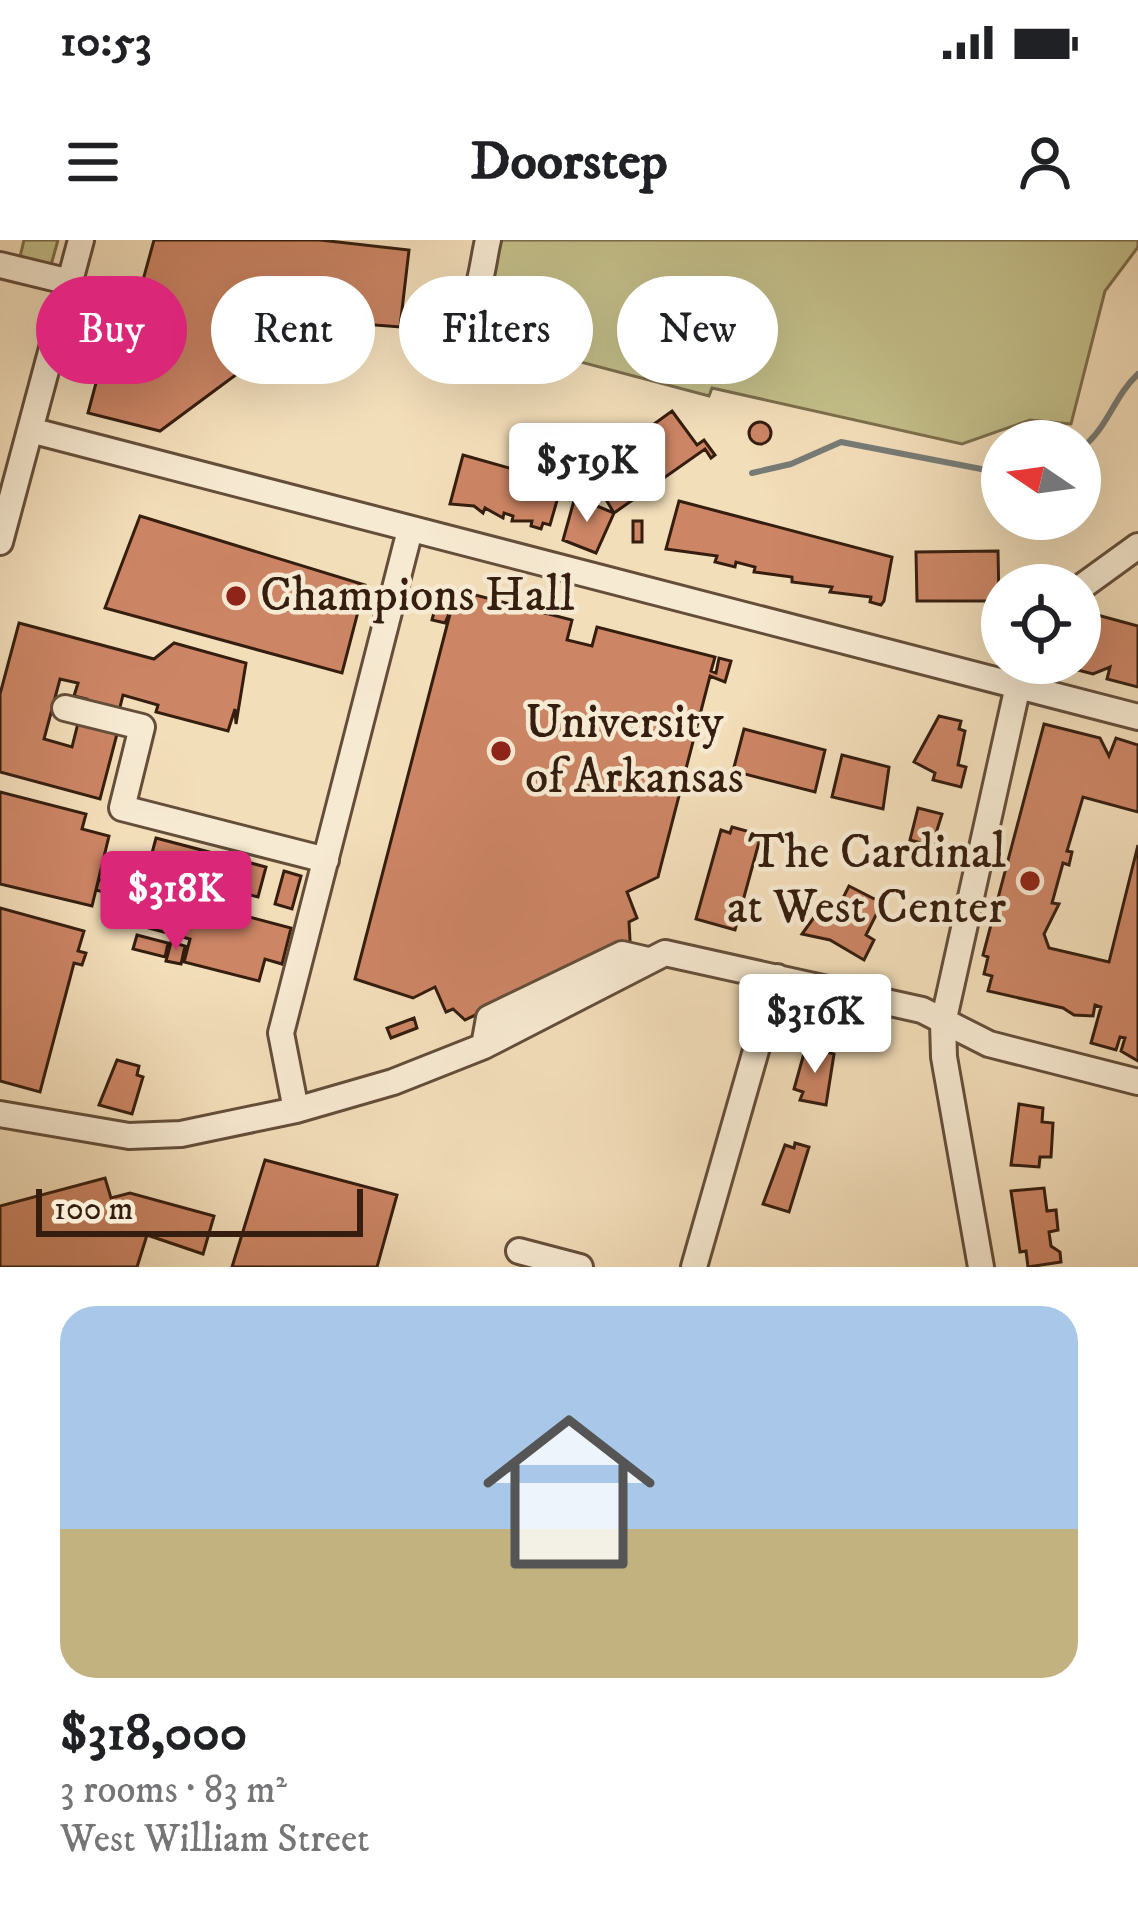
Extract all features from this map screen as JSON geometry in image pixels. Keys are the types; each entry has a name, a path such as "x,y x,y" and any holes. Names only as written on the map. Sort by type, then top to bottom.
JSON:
{"street":[{"path":"72,276 81,240"},
{"path":"479,276 488,240"},
{"path":"0,265 45,276"},
{"path":"0,542 42,384"},
{"path":"30,430 410,530 981,665"},
{"path":"296,1109 279,1045 410,530"},
{"path":"1101,573 1138,546"},
{"path":"981,1267 944,1057 944,1023 1018,684"},
{"path":"1048,684 1138,716"},
{"path":"64,708 142,727 122,808 326,860"},
{"path":"0,1114 128,1136 181,1134 296,1109 393,1082 484,1046 665,953 922,1010 989,1044 1138,1082"},
{"path":"694,1267 777,976"},
{"path":"519,1251 580,1267"}],"shaded area":[{"path":"24,240 58,240 48,276 17,270"},
{"path":"488,240 1138,240 1138,247 1105,291 1072,420 981,420 981,437 962,444 712,388 709,396 664,384 778,384 778,276 617,276 617,372 593,365 593,276 475,276"}],"building":[{"path":"154,240 320,240 409,250 406,276 399,276 399,327 375,325 375,276 211,276 211,384 224,384 160,431 88,413 96,384 187,384 187,276 144,276"},
{"path":"672,411 697,445 704,440 715,455 711,458 705,449 614,513 589,471"},
{"path":"760,422 771,433 760,444 749,433"},
{"path":"463,455 562,483 550,525 543,523 541,529 531,526 532,521 512,521 513,516 504,513 503,518 485,508 483,513 474,506 450,504"},
{"path":"575,497 614,513 596,553 563,540"},
{"path":"679,501 892,557 884,601 881,605 870,602 871,597 830,592 832,587 754,572 755,567 736,562 735,567 715,562 717,556 666,549"},
{"name":"Champions Hall","path":"140,516 365,585 342,673 105,608"},
{"path":"633,521 642,521 642,542 633,542"},
{"path":"998,551 998,564 981,564 981,601 917,601 916,552"},
{"path":"441,586 452,589 448,605 456,590 572,620 567,640 592,646 597,627 715,657 711,671 716,673 719,658 731,661 725,682 710,676 658,877 627,892 637,918 629,922 630,940 465,1020 453,1009 446,1012 435,987 413,998 355,979 451,610 445,623 432,620"},
{"path":"1101,616 1138,626 1138,687 1107,679 1110,667 1101,671"},
{"path":"19,623 154,659 174,643 246,663 236,724 235,709 228,731 156,712 158,705 123,695 118,715 85,706 87,699 74,696 78,683 60,679 44,739 72,747 78,723 117,734 100,799 0,772 0,694"},
{"path":"939,716 961,721 959,729 965,731 958,765 966,767 961,787 933,780 935,773 914,762"},
{"name":"The Cardinal at West Center","path":"1044,724 1100,738 1109,756 1116,738 1138,745 1138,812 1083,797 1067,851 1072,852 1069,865 1063,863 1052,903 1059,904 1044,934 1049,948 1109,962 1138,845 1138,1061 1121,1051 1125,1038 1120,1037 1116,1050 1091,1043 1101,1007 1095,1005 1093,1016 1074,1015 1063,1008 988,991 992,976 984,974 988,957 983,955"},
{"path":"744,729 825,750 815,792 733,771"},
{"path":"842,755 889,767 883,809 832,797"},
{"path":"0,792 86,814 82,829 109,836 92,906 0,884"},
{"path":"918,808 942,814 932,846 910,840"},
{"path":"732,827 761,835 735,930 696,919 721,830 730,833"},
{"path":"156,838 266,867 258,897 148,868"},
{"path":"284,871 301,876 292,909 275,904"},
{"path":"99,879 135,888 132,900 96,890"},
{"path":"849,886 882,903 866,935 874,940 864,960 830,940 802,934 815,916 832,920"},
{"path":"136,887 291,928 282,964 265,959 259,981 184,962 190,939 126,922"},
{"path":"0,908 84,931 78,951 86,953 82,965 74,963 40,1092 0,1081"},
{"path":"137,935 168,943 165,957 133,949"},
{"path":"171,942 185,946 181,964 166,961"},
{"path":"414,1018 417,1028 391,1038 387,1028"},
{"path":"806,1046 834,1054 826,1105 800,1100 803,1092 794,1089"},
{"path":"117,1060 139,1066 137,1075 143,1077 132,1114 99,1105"},
{"path":"1019,1104 1043,1108 1042,1122 1053,1123 1051,1157 1040,1157 1039,1167 1011,1165"},
{"path":"795,1143 809,1147 789,1212 763,1204 785,1145 794,1148"},
{"path":"265,1160 397,1195 377,1267 232,1267"},
{"path":"105,1178 111,1198 130,1193 214,1216 203,1254 147,1235 137,1267 0,1267 0,1206"},
{"path":"1044,1188 1047,1211 1056,1210 1058,1230 1049,1232 1061,1262 1028,1267 1026,1251 1020,1252 1011,1191"}],"waterway":[{"path":"1101,426 1138,374"},
{"path":"752,473 791,464 841,442 981,469"}],"place":[{"name":"Champions Hall","path":"236,596"},
{"name":"University of Arkansas","path":"501,751"},
{"name":"The Cardinal at West Center","path":"1030,881"}]}
